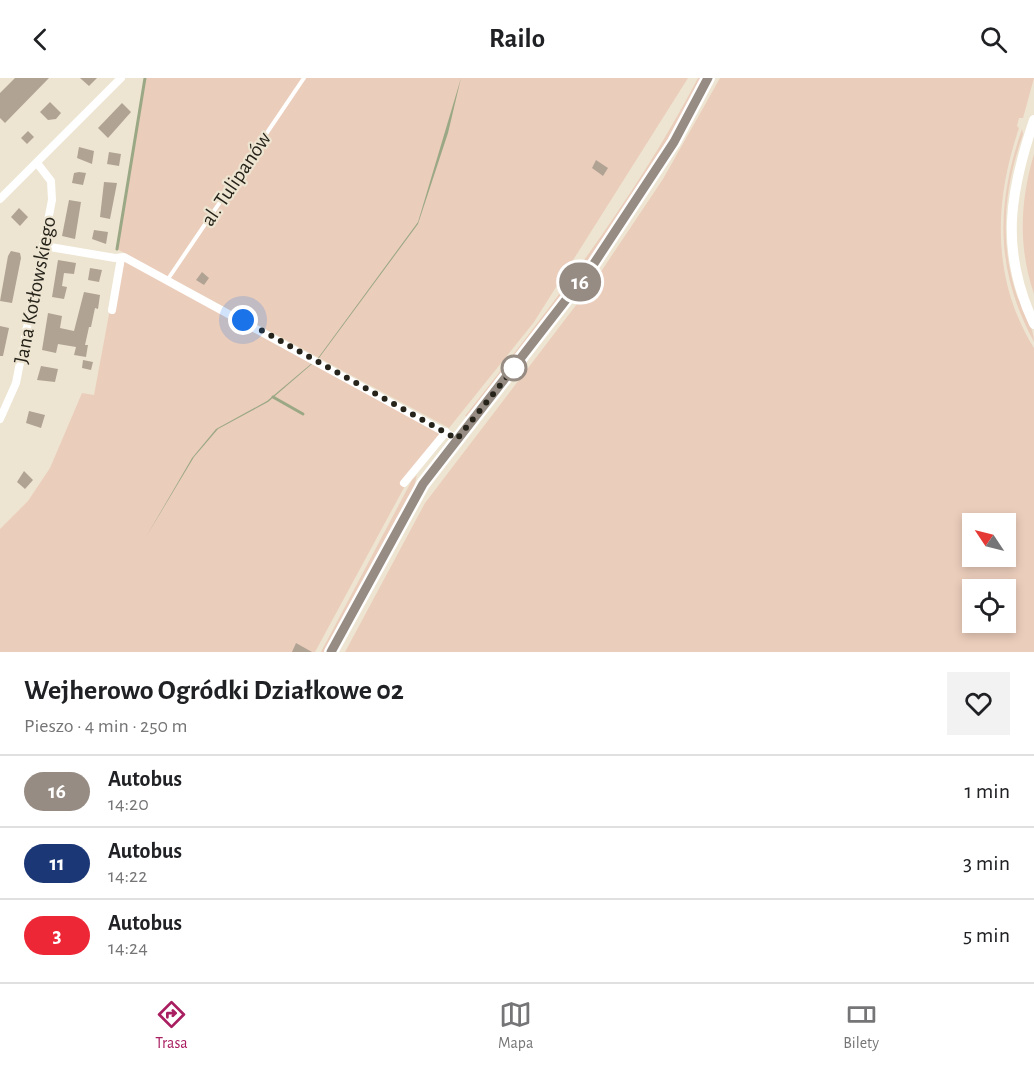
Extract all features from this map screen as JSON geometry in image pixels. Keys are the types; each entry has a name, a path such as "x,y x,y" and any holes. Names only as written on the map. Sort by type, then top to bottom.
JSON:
{"main road":[{"path":"1034,120 1016,179 1010,221 1017,276 1034,324"}],"street":[{"path":"0,199 121,78"},
{"path":"331,652 411,503 457,439 593,265 672,145 708,78"},
{"name":"Jana Kotłowskiego","path":"0,419 16,383 44,246 52,190 46,173 37,163"},
{"path":"44,246 118,258 168,279 457,439"},
{"path":"112,310 118,258"},
{"path":"404,483 445,431"}],"lane":[{"name":"al. Tulipanów","path":"168,279 304,78"}],"shaded area":[{"path":"146,78 688,78 534,322 449,428 117,249"},
{"path":"461,78 448,133 418,224 319,358 268,402 218,429 194,457 146,537 192,458 216,429 267,401 318,358 418,222"},
{"path":"698,78 703,78 678,124 594,254 468,418 465,416 559,294 619,211 647,168"},
{"path":"720,78 1034,78 1023,118 1019,118 1017,126 1019,128 1005,183 1001,211 1001,240 1010,295 1020,322 1034,348 1034,652 345,652 425,503 596,279 663,179"},
{"path":"1022,129 1023,134 1008,192 1007,251 1015,290 1032,329 1034,342 1012,289 1006,263 1004,237 1007,184"},
{"path":"1034,154 1034,294 1025,259 1023,224 1026,189"},
{"path":"124,260 440,433 406,484 315,652 0,652 0,529 28,501 50,468 82,393 94,395 110,309"},
{"path":"417,475 413,491 326,652 321,652 412,480"}],"building":[{"path":"15,78 49,78 5,123 0,118 0,93"},
{"path":"80,78 97,78 89,86"},
{"path":"50,102 61,113 56,119 48,120 40,112"},
{"path":"122,103 131,112 108,138 98,128"},
{"path":"28,131 34,137 27,144 21,138"},
{"path":"79,147 94,151 92,164 77,158"},
{"path":"109,152 121,154 119,166 107,164"},
{"path":"596,160 608,168 603,176 592,168"},
{"path":"74,173 86,173 83,185 72,183"},
{"path":"104,182 117,183 110,219 100,217"},
{"path":"69,200 81,202 75,239 62,236"},
{"path":"19,208 28,217 20,226 11,217"},
{"path":"94,230 108,232 106,244 92,239"},
{"path":"11,251 20,253 21,258 12,303 0,301 8,256"},
{"path":"58,260 76,263 74,274 64,273 62,286 67,287 64,299 52,297"},
{"path":"90,268 102,270 99,282 88,280"},
{"path":"202,272 209,278 204,285 196,280"},
{"path":"84,292 100,295 98,309 95,308 91,327 89,327 85,345 88,345 86,357 74,355 76,347 58,344 56,353 42,350 48,313 62,316 60,328 74,331"},
{"path":"0,326 9,328 3,356 0,356"},
{"path":"83,360 93,362 91,370 82,368"},
{"path":"41,366 58,369 55,382 37,380"},
{"path":"29,411 45,415 41,428 26,423"},
{"path":"24,471 33,480 25,489 17,482"},
{"path":"296,643 312,652 292,652"}],"waterway":[{"path":"117,249 145,78"},
{"path":"273,397 303,414"}],"bus line":[{"name":"16","path":"331,652 423,484 593,265 674,142 708,78"}],"route":[{"path":"243,320 457,439 514,368"}]}
